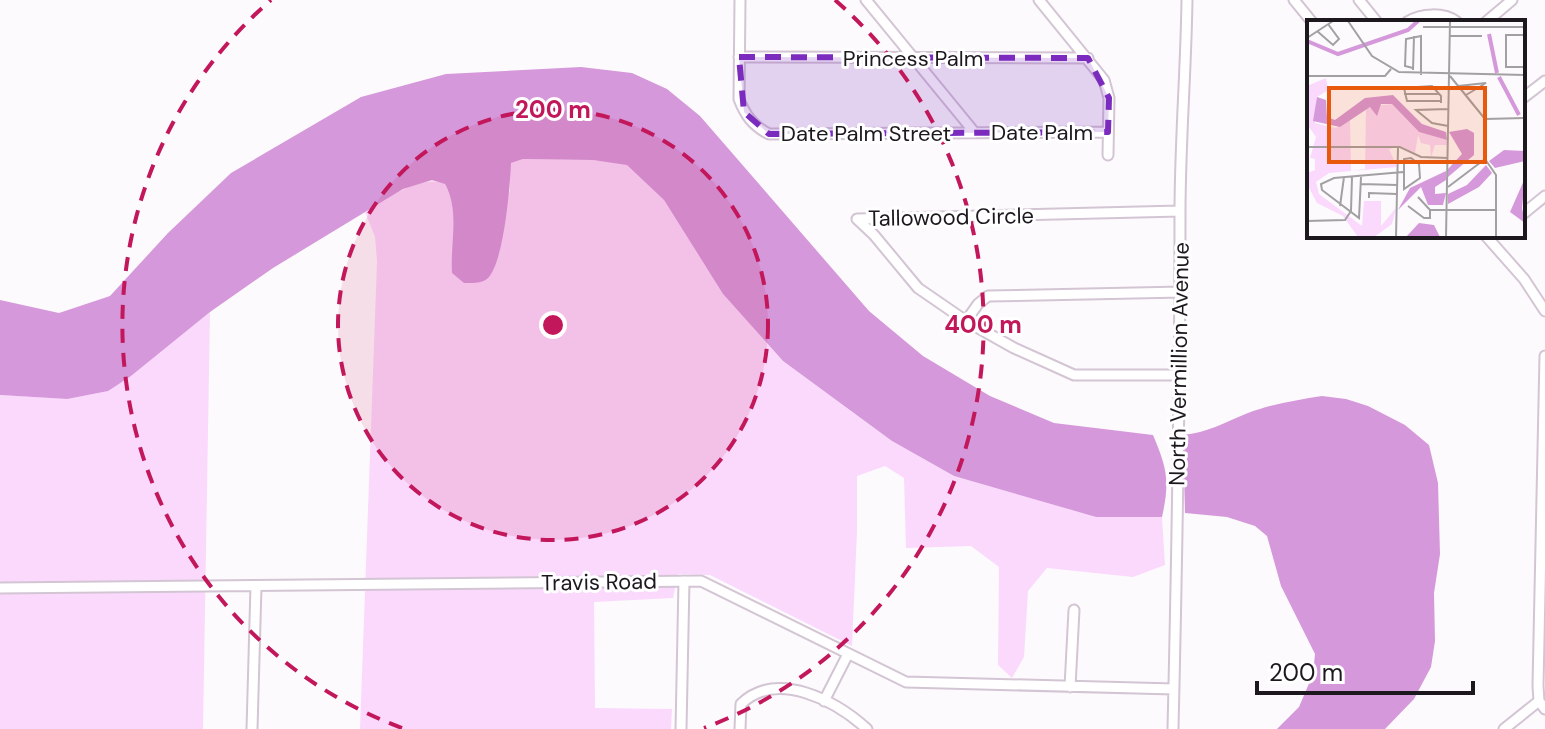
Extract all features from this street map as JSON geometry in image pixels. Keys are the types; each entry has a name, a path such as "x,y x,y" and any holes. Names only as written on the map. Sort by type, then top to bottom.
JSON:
{"street":[{"path":"739,57 740,0"},
{"path":"866,0 975,133"},
{"path":"1039,0 1104,80 1109,98 1108,155"},
{"name":"North Vermillion Avenue","path":"1173,729 1182,292 1180,211 1187,0"},
{"path":"1294,0 1310,20"},
{"path":"1359,0 1375,20"},
{"path":"1488,20 1512,0"},
{"path":"1411,20 1427,15 1448,16 1454,20"},
{"name":"Princess Palm","path":"739,57 1088,58"},
{"name":"Date Palm Street","path":"739,57 739,99 744,112 758,128 769,134 975,133"},
{"path":"1525,96 1545,81"},
{"name":"Date Palm","path":"975,133 1108,132"},
{"path":"1525,212 1545,196"},
{"name":"Tallowood Circle","path":"1178,375 1074,375 1014,348 966,321 918,288 857,219 1180,211"},
{"path":"1491,238 1544,307"},
{"path":"966,321 988,296 1182,292"},
{"path":"1504,729 1542,705 1545,356"},
{"path":"681,729 684,581"},
{"name":"Travis Road","path":"0,588 701,581 914,684 1174,689"},
{"path":"252,729 256,586"},
{"path":"1070,687 1074,610"},
{"path":"824,701 848,654"},
{"path":"740,729 741,704 758,692 775,688 792,689 824,701 853,716 867,729"}],"highlighted area":[{"path":"739,57 1088,58 1109,98 1108,132 769,134 744,112"}],"shaded area":[{"path":"581,67 632,73 667,89 700,116 869,311 923,356 990,396 1054,423 1153,435 1166,475 1162,517 1096,517 954,476 892,441 783,361 723,294 664,200 627,165 593,160 523,159 511,163 508,205 499,255 484,281 464,283 452,273 450,195 445,184 432,180 403,189 273,268 108,391 67,399 0,395 0,300 59,313 110,296 168,233 231,173 361,97 446,74"},
{"path":"523,159 627,164 664,200 723,294 783,361 892,441 954,476 1096,517 1162,517 1165,565 1133,577 1047,568 1028,591 1024,657 1012,678 998,665 999,567 971,546 906,548 904,478 885,466 857,476 852,646 710,575 678,574 673,598 594,602 595,708 672,709 671,729 360,729 377,261 375,237 365,212 413,185 444,183 452,203 454,224 510,192 510,163"},
{"path":"210,312 203,729 0,729 0,395 67,399 131,376"},
{"path":"1322,396 1368,406 1405,425 1429,445 1438,483 1440,554 1434,593 1435,641 1431,667 1414,699 1385,729 1277,729 1299,707 1313,674 1315,654 1281,586 1267,536 1255,526 1227,517 1185,513 1183,435 1208,430 1266,407"}]}
